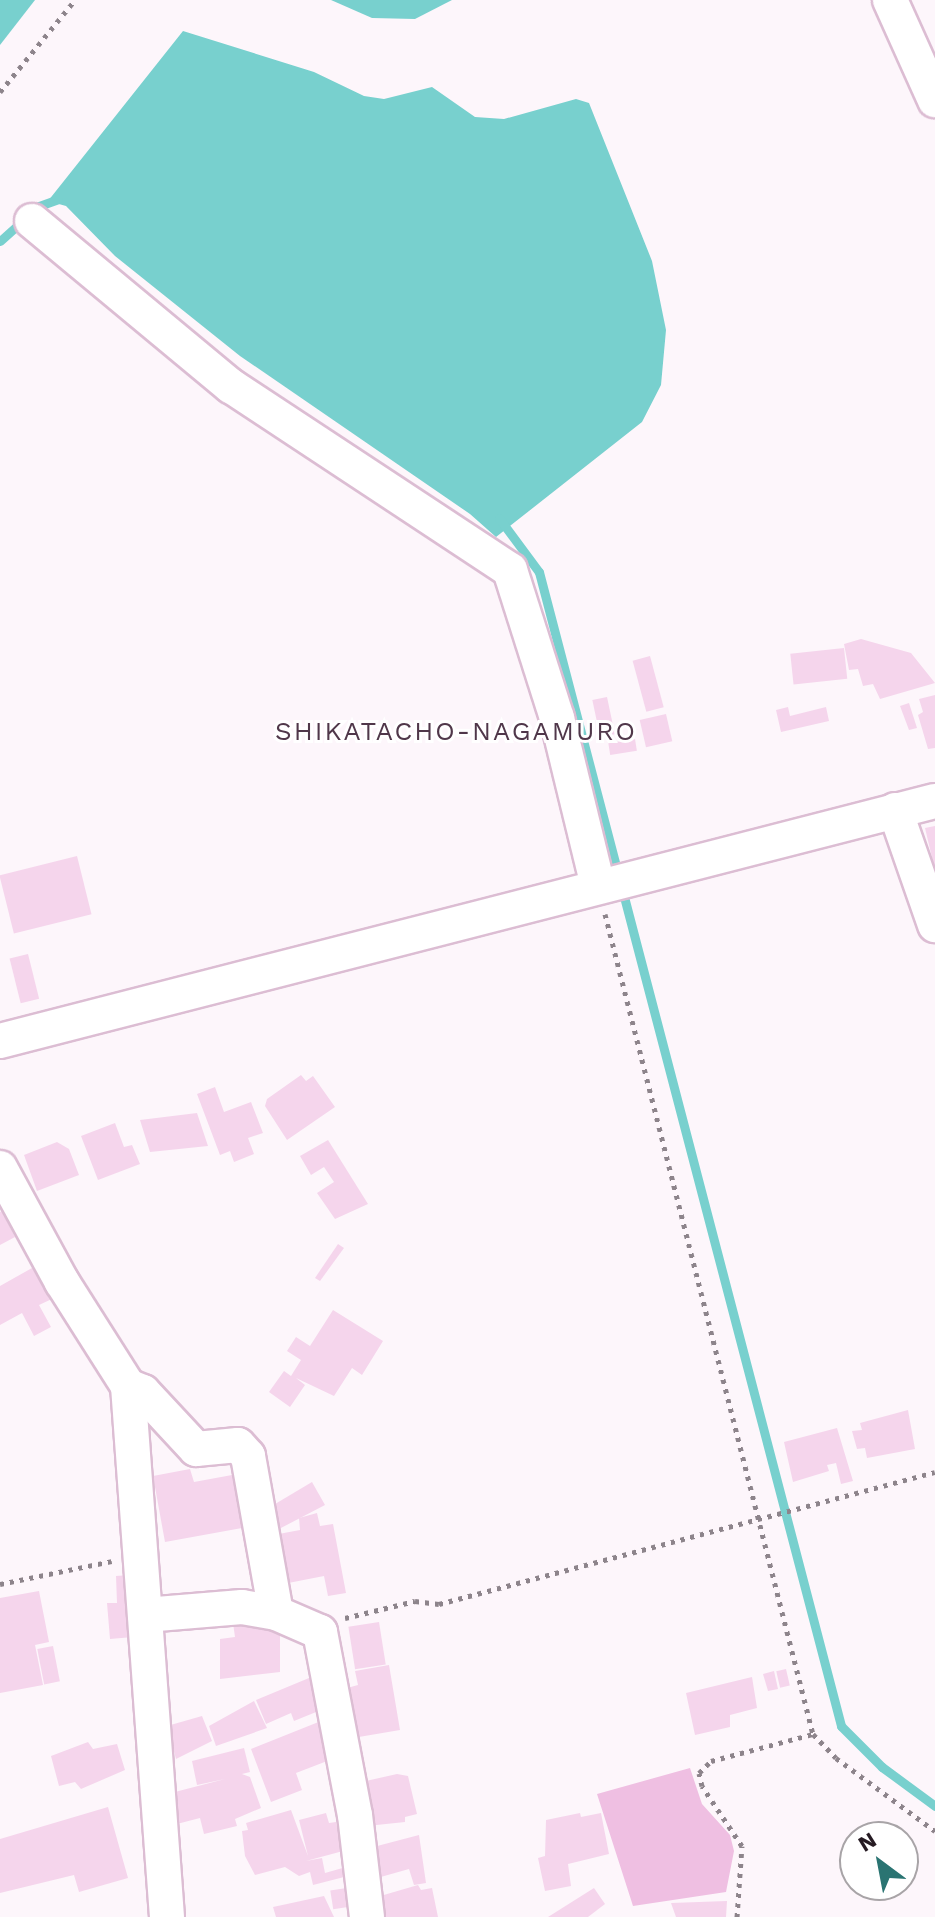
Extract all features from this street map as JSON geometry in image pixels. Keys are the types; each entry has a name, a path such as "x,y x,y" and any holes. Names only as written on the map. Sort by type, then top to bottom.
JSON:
{"street":[{"path":"890,0 935,100"},
{"path":"32,221 231,386 510,570 557,718 598,886"},
{"path":"0,1041 935,801"},
{"path":"895,810 935,925"},
{"path":"0,1168 62,1282 128,1386 167,1917"},
{"path":"128,1386 143,1392 196,1449 238,1445 248,1456 276,1613"},
{"path":"145,1615 242,1607 276,1613 320,1632 355,1815 367,1917"}],"path":[{"path":"0,92 75,0"},
{"path":"598,886 761,1519 813,1734 836,1758 935,1831"},
{"path":"320,1632 380,1607 439,1604 935,1472"},
{"path":"0,1584 141,1556"},
{"path":"737,1917 742,1846 702,1786 699,1773 711,1761 813,1734"}],"shaded area":[{"path":"690,1768 702,1804 730,1835 734,1851 726,1892 633,1906 597,1794"}],"water":[{"path":"0,0 35,0 0,45"},
{"path":"331,0 452,0 415,19 372,18"},
{"path":"183,31 314,72 364,96 384,99 432,87 475,117 504,119 576,99 589,103 652,261 666,330 661,385 642,422 496,537 470,514 240,356 115,256 66,206 48,201"}],"building":[{"path":"861,639 911,653 935,683 880,699 873,684 863,686 858,669 849,670 844,644"},
{"path":"844,648 847,679 794,684 790,654"},
{"path":"650,656 664,707 646,712 633,661"},
{"path":"935,695 935,748 928,749 918,715 923,712 919,699"},
{"path":"607,697 615,734 600,737 592,700"},
{"path":"909,703 917,728 909,730 900,706"},
{"path":"788,707 790,716 826,707 829,721 781,732 776,710"},
{"path":"666,714 672,741 646,747 640,720"},
{"path":"635,739 637,751 610,755 608,743"},
{"path":"935,826 935,866 934,866 925,828"},
{"path":"77,856 92,914 14,934 0,875"},
{"path":"28,954 39,999 21,1003 10,959"},
{"path":"301,1075 306,1081 313,1076 335,1107 287,1140 265,1106 267,1099"},
{"path":"215,1087 224,1112 251,1102 263,1133 248,1138 254,1154 234,1162 230,1151 220,1155 197,1094"},
{"path":"197,1113 208,1146 150,1152 140,1120"},
{"path":"115,1123 124,1147 132,1145 140,1164 98,1180 81,1136"},
{"path":"328,1140 368,1204 335,1219 317,1193 334,1182 324,1167 311,1175 300,1156"},
{"path":"57,1142 69,1149 79,1175 37,1191 24,1155"},
{"path":"0,1212 15,1237 0,1245"},
{"path":"338,1244 344,1248 320,1281 315,1278"},
{"path":"32,1268 54,1298 39,1305 51,1327 34,1336 22,1313 0,1325 0,1286"},
{"path":"333,1310 383,1341 362,1375 352,1368 334,1396 296,1378 305,1385 290,1407 269,1392 284,1371 291,1376 301,1360 287,1351 296,1337 310,1346"},
{"path":"908,1410 915,1449 867,1458 865,1448 857,1449 852,1431 862,1430 860,1423"},
{"path":"837,1428 853,1481 841,1484 836,1463 827,1465 829,1471 793,1482 784,1442"},
{"path":"190,1469 194,1482 232,1475 242,1528 165,1542 153,1476"},
{"path":"312,1482 325,1505 279,1529 265,1510"},
{"path":"317,1513 320,1526 333,1524 346,1593 328,1596 324,1576 278,1585 268,1536 300,1530 299,1518"},
{"path":"129,1575 133,1637 110,1639 107,1603 117,1603 116,1576"},
{"path":"39,1591 49,1642 35,1645 43,1685 0,1693 0,1598"},
{"path":"261,1620 262,1629 280,1628 280,1672 220,1679 220,1639 235,1637 233,1623"},
{"path":"379,1622 386,1664 355,1669 348,1627"},
{"path":"53,1646 60,1681 44,1684 37,1649"},
{"path":"389,1665 400,1730 347,1739 347,1688 358,1685 355,1671"},
{"path":"786,1669 790,1686 780,1688 776,1671"},
{"path":"774,1671 778,1689 768,1691 763,1674"},
{"path":"752,1677 757,1708 730,1715 730,1727 695,1735 686,1693"},
{"path":"309,1678 321,1710 294,1721 291,1713 266,1724 256,1700"},
{"path":"254,1701 267,1728 216,1746 209,1726"},
{"path":"202,1716 212,1741 176,1759 167,1726"},
{"path":"321,1721 335,1758 296,1773 302,1790 271,1802 251,1749"},
{"path":"88,1742 93,1749 117,1744 125,1770 81,1789 75,1782 59,1786 51,1756"},
{"path":"244,1748 250,1772 242,1774 250,1777 261,1808 235,1819 237,1826 204,1834 200,1818 173,1825 171,1793 225,1779 197,1785 192,1761"},
{"path":"397,1774 408,1776 417,1814 405,1817 405,1822 367,1826 357,1783"},
{"path":"108,1807 128,1878 79,1892 74,1875 0,1893 0,1839"},
{"path":"291,1810 308,1856 299,1820 326,1813 329,1823 336,1822 343,1851 306,1861 322,1858 325,1873 346,1867 348,1876 313,1885 310,1872 299,1876 285,1867 255,1875 245,1856 242,1831 248,1830 246,1823"},
{"path":"580,1813 581,1817 601,1813 609,1854 568,1864 571,1886 545,1891 538,1858 545,1856 546,1820"},
{"path":"419,1835 426,1883 414,1885 409,1869 370,1880 362,1850"},
{"path":"418,1885 421,1890 432,1888 438,1917 375,1917 370,1899"},
{"path":"353,1887 356,1906 333,1909 330,1891"},
{"path":"594,1888 605,1904 588,1917 548,1917"},
{"path":"324,1896 334,1917 276,1917 273,1907"},
{"path":"727,1901 726,1917 676,1917 671,1903"}],"waterway":[{"path":"0,241 39,206 58,199"},
{"path":"499,518 539,572 841,1726 882,1767 935,1806"}],"district":[{"name":"SHIKATACHO-NAGAMURO","path":"456,732"}]}
